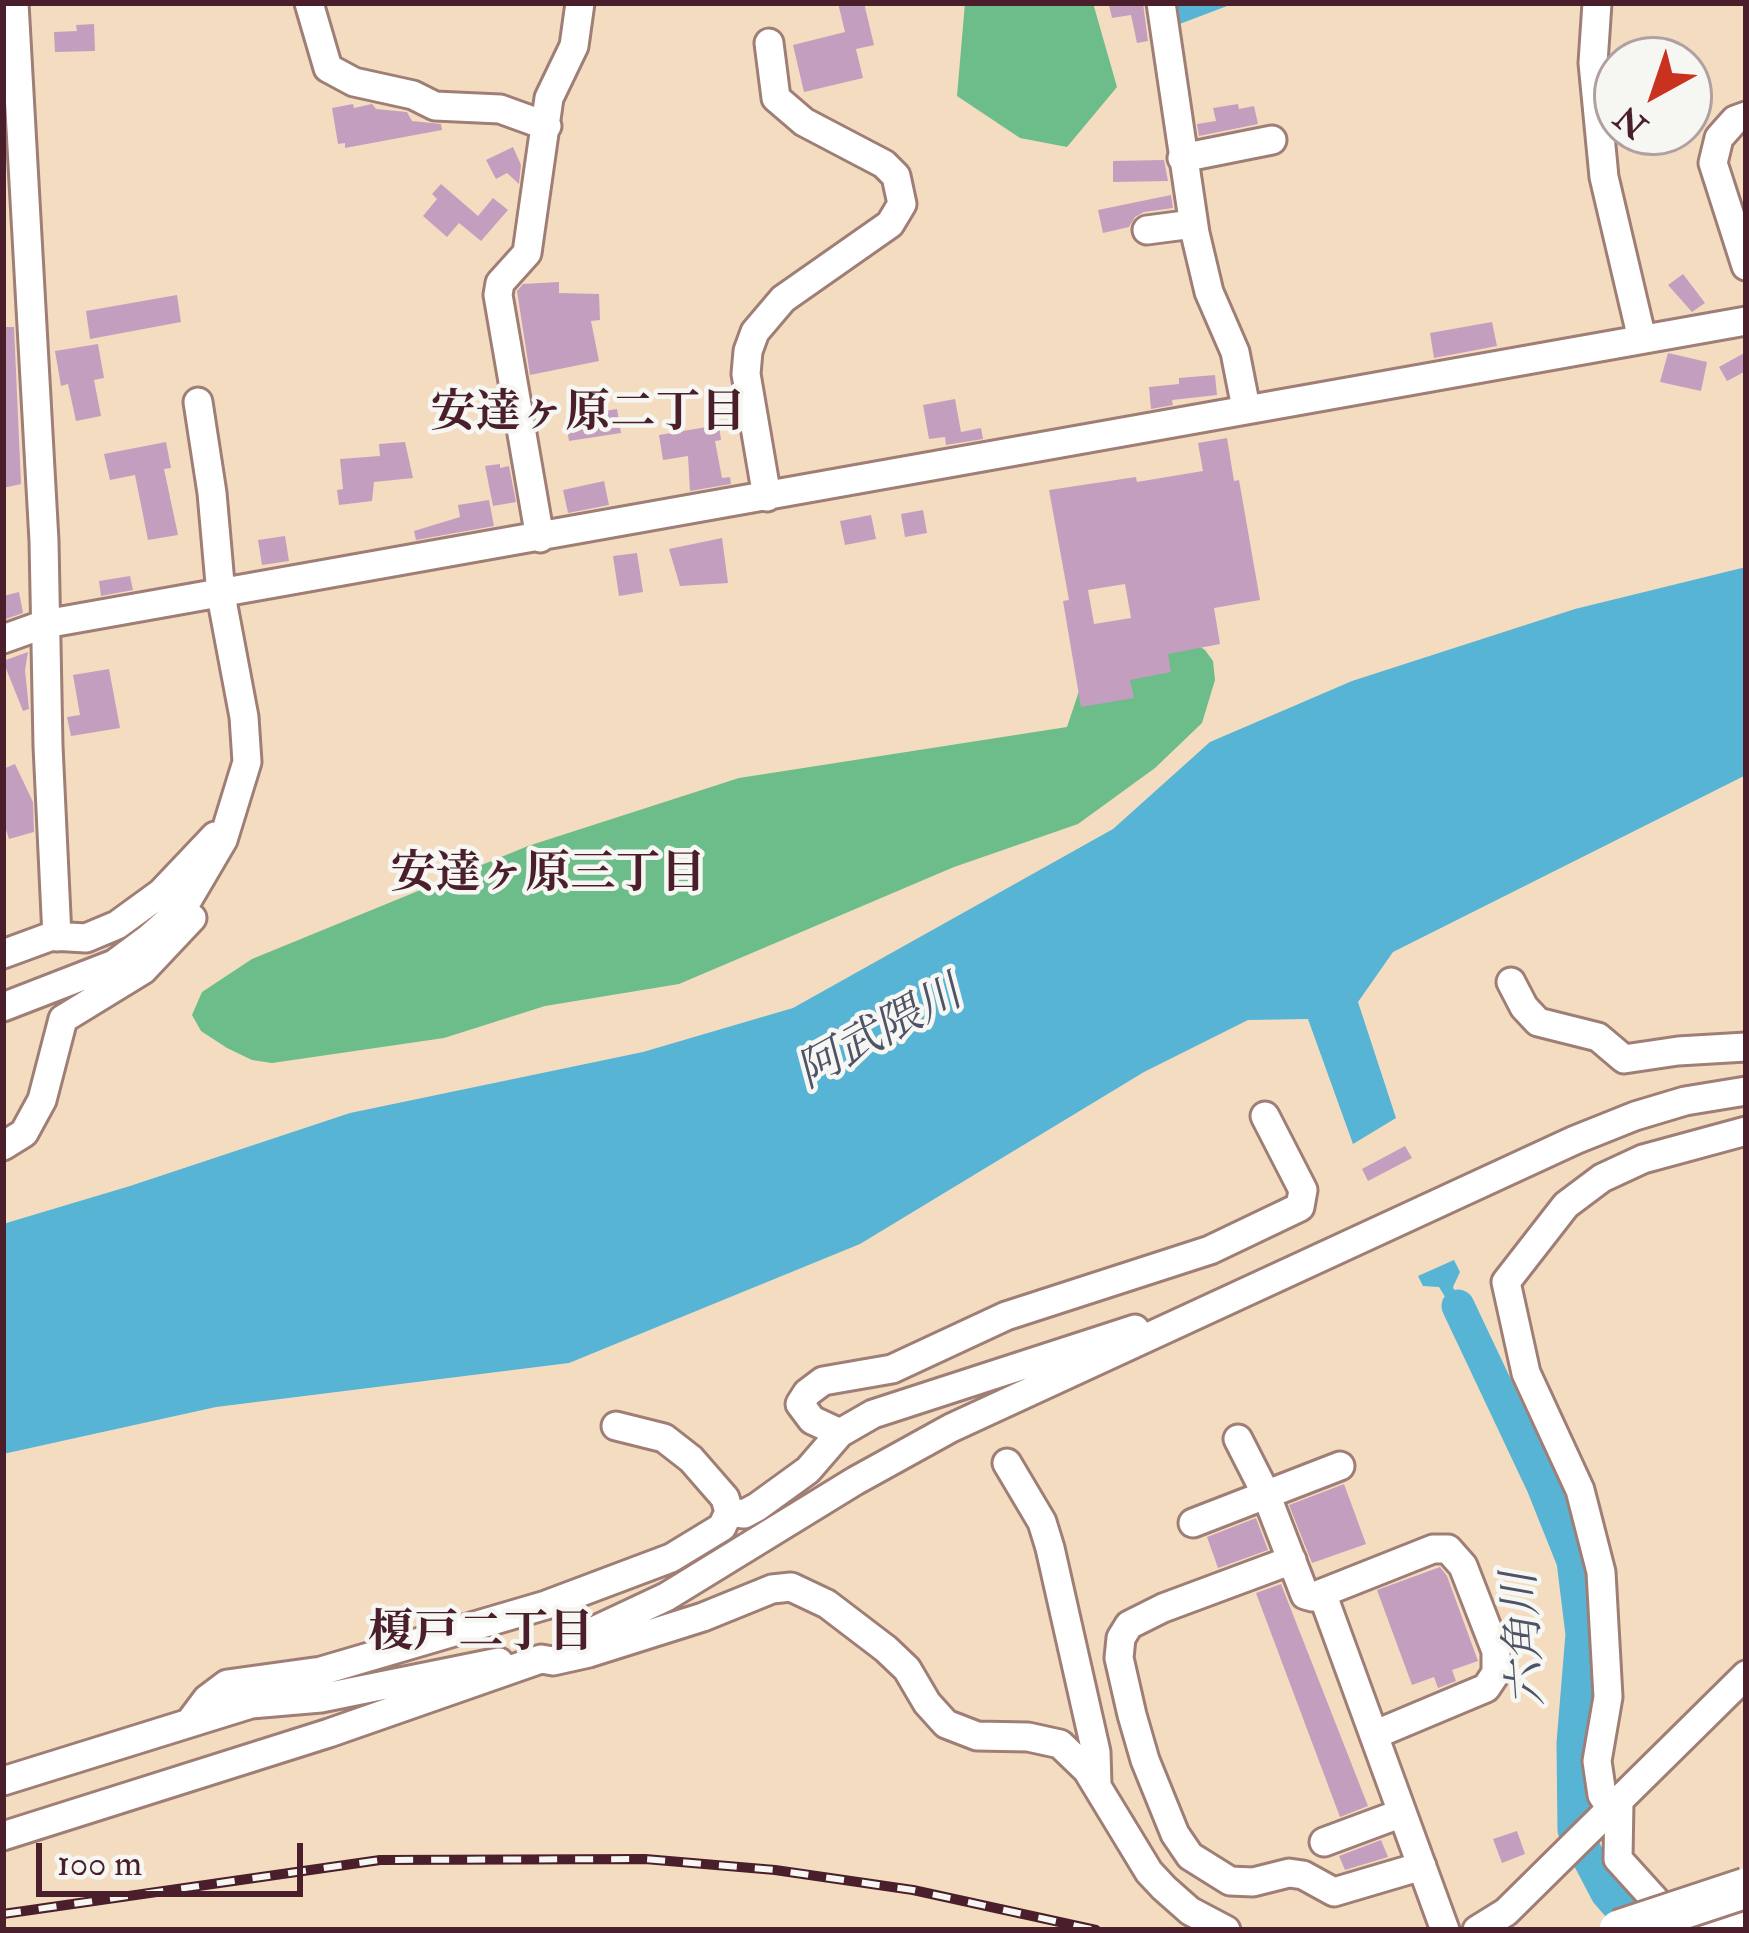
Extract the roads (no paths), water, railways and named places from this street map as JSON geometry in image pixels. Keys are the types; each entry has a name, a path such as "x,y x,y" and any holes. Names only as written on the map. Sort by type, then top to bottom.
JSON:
{"highway":[{"path":"1619,1930 1746,1888"},
{"path":"1696,1930 1746,1914"}],"street":[{"path":"309,3 328,68 341,75 435,106 500,110 547,126"},
{"path":"540,538 499,295 500,283 527,253 549,98 574,46 580,3"},
{"path":"1161,3 1193,224 1209,292 1234,352 1246,408"},
{"path":"1597,3 1593,63 1604,177 1642,339"},
{"path":"10,4 15,254 44,541 57,937"},
{"path":"767,497 746,374 755,332 783,299 890,224 902,204 896,176 884,164 804,122 776,98 769,43"},
{"path":"1746,116 1719,138 1713,163 1746,266"},
{"path":"1182,158 1272,140"},
{"path":"1147,230 1193,224"},
{"path":"3,639 45,624 1746,321"},
{"path":"3,1006 114,964 149,938 183,908 223,840 248,762 221,595 198,402"},
{"path":"3,954 57,937 86,938 117,925 161,893 214,836 228,842 224,868 172,943 143,970 62,1019 42,1100 24,1132 3,1146"},
{"path":"1511,982 1538,1022 1598,1037 1624,1059 1746,1048"},
{"path":"3,1836 329,1733 528,1662 666,1597 951,1428 1575,1140 1652,1111 1746,1091"},
{"path":"840,1433 812,1420 800,1404 806,1393 823,1382 892,1369 1006,1316 1210,1250 1300,1207 1303,1190 1265,1116"},
{"path":"1683,1930 1618,1858 1598,1761 1608,1697 1601,1572 1580,1490 1526,1372 1507,1282 1566,1204 1617,1170 1746,1131"},
{"path":"729,1512 744,1514 772,1497 808,1470 840,1433 874,1414 1136,1329 1146,1328 1156,1335"},
{"path":"616,1426 664,1438 716,1485 729,1512"},
{"path":"1238,1439 1266,1494 1305,1594 1312,1597 1433,1549 1448,1549 1463,1566 1498,1667 1486,1688 1374,1735"},
{"path":"1007,1463 1046,1535 1096,1752 1097,1785"},
{"path":"1192,1523 1340,1466"},
{"path":"189,1723 207,1699 227,1684 321,1671 546,1605 670,1558 713,1535 729,1512"},
{"path":"1292,1560 1137,1620 1118,1646 1144,1760 1167,1815 1180,1845 1212,1873 1243,1883 1294,1873 1334,1892 1422,1866"},
{"path":"3,1781 251,1704 321,1698 491,1662 553,1661 589,1653 779,1587 808,1593 886,1649 907,1669 946,1724 977,1736 1028,1737 1060,1744 1097,1785 1149,1872 1190,1911 1229,1930"},
{"path":"1322,1593 1445,1930"},
{"path":"1477,1930 1506,1912 1746,1675"},
{"path":"1324,1842 1402,1813"},
{"path":"1212,1873 1229,1930"}],"water":[{"path":"1173,3 1235,3 1177,25"},
{"name":"阿武隈川","path":"1746,567 1746,775 1393,952 1358,1002 1396,1118 1353,1144 1308,1019 1248,1020 1144,1072 860,1244 569,1363 216,1407 3,1454 3,1224 350,1113 643,1052 793,1008 1113,829 1210,742 1352,681 1575,609"},
{"path":"1454,1260 1460,1272 1453,1287 1476,1347 1439,1287 1423,1286 1418,1276"}],"waterway":[{"name":"六角川","path":"1458,1306 1573,1561 1582,1634 1573,1743 1574,1830 1607,1893 1639,1930"}],"railway":[{"path":"3,1914 380,1860 645,1859 775,1870 913,1890 1096,1930"}],"district":[{"name":"安達ヶ原二丁目","path":"588,416"},
{"name":"安達ヶ原三丁目","path":"548,877"},
{"name":"榎戸二丁目","path":"481,1636"}]}
